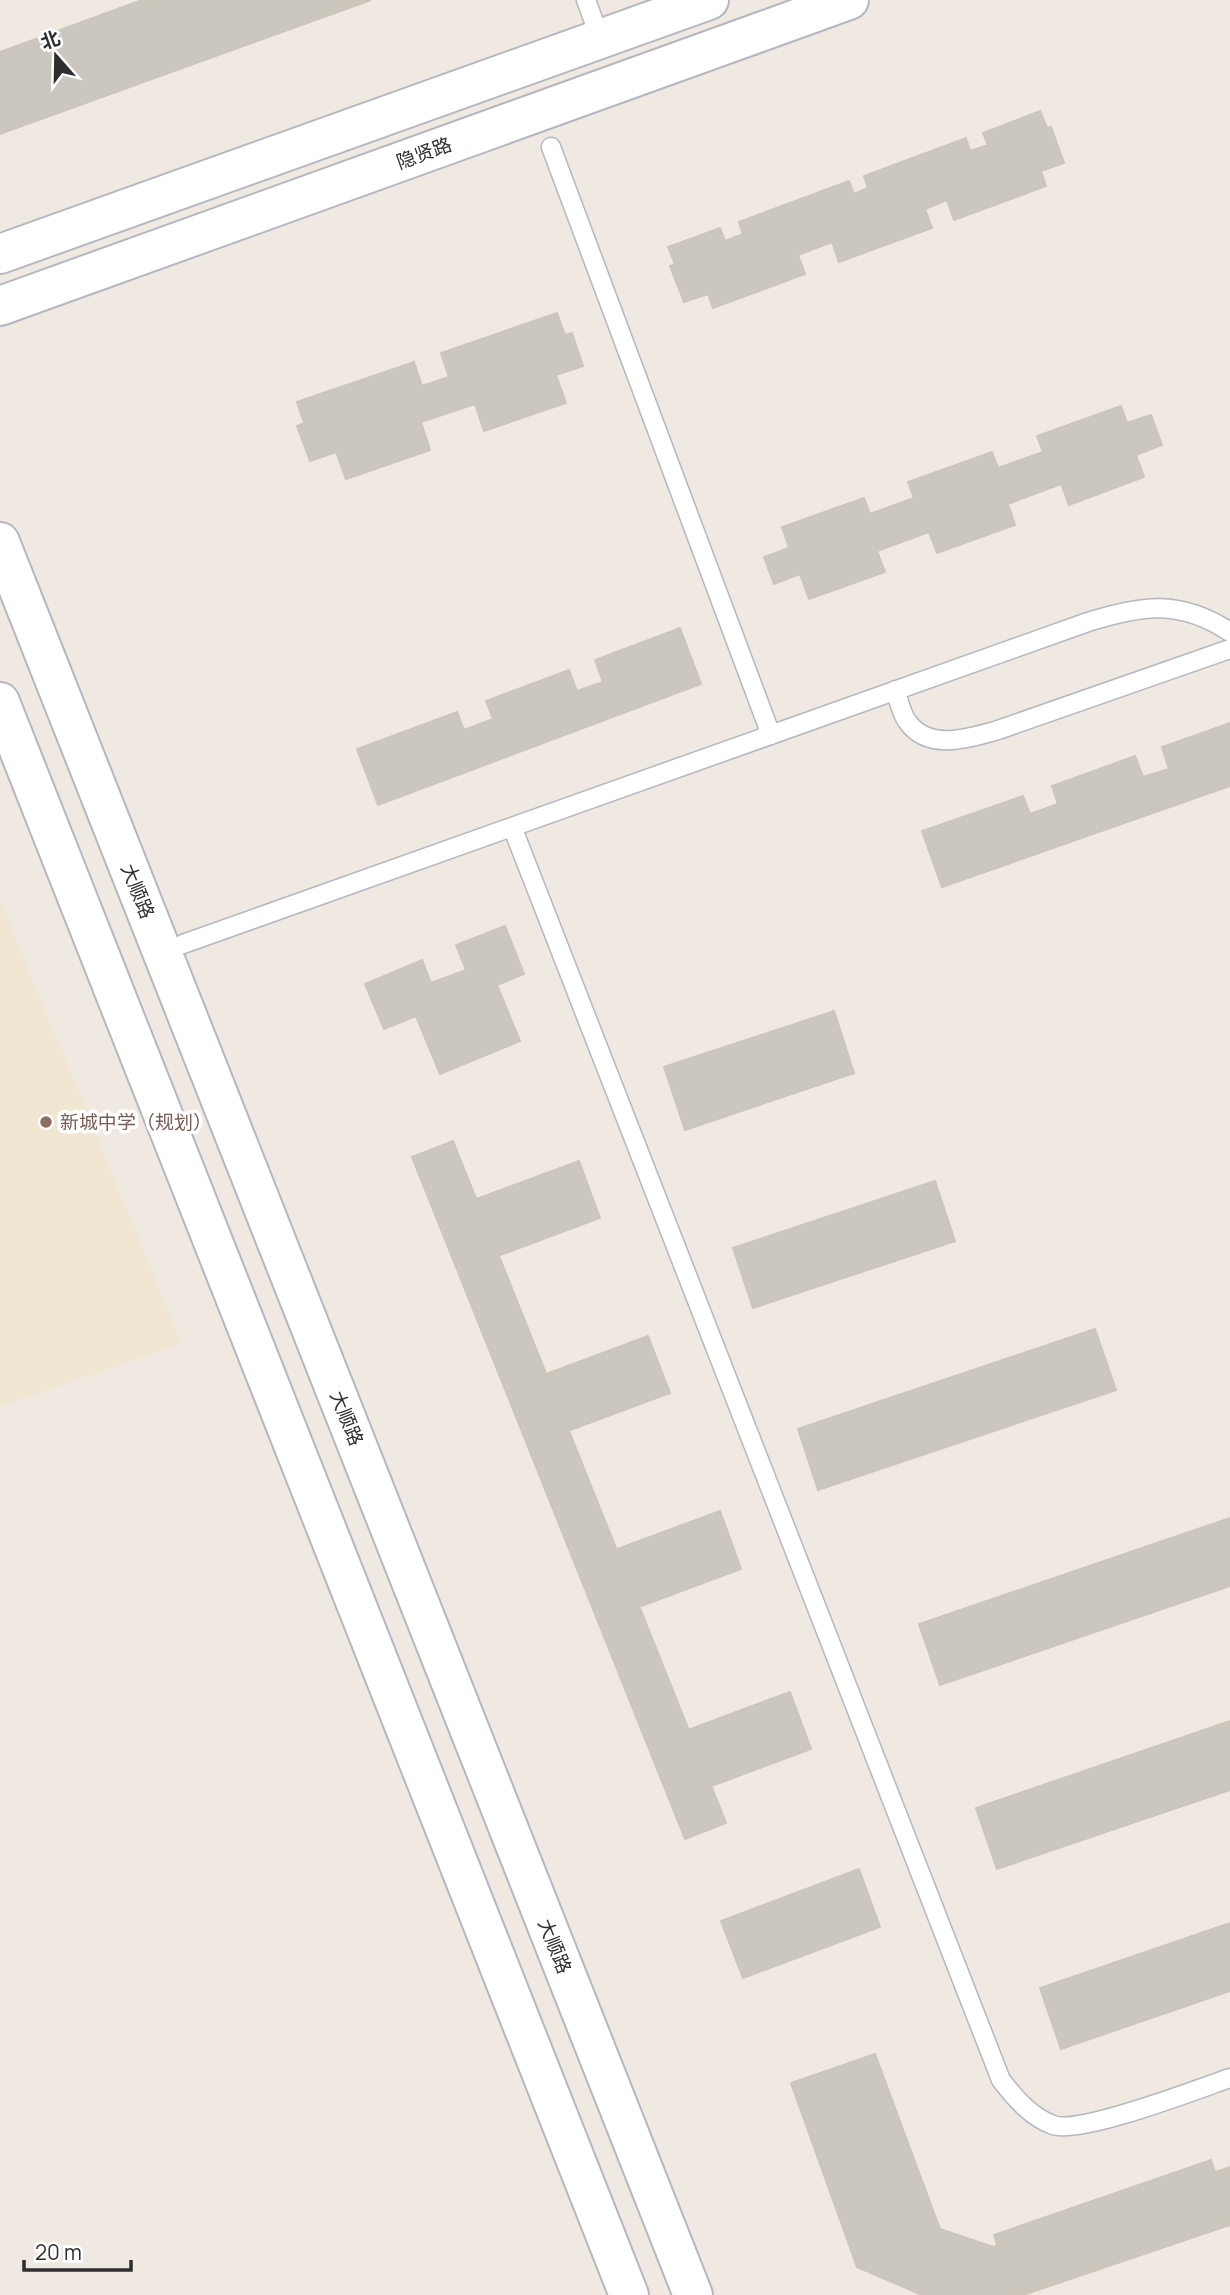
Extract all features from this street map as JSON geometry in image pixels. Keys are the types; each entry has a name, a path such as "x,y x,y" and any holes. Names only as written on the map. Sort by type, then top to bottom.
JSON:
{"street":[{"path":"0,254 709,0"},
{"name":"隐贤路","path":"0,306 849,0"},
{"name":"大顺路","path":"0,542 693,2295"},
{"path":"0,702 629,2295"}],"lane":[{"path":"586,0 597,30"},
{"path":"551,147 771,735"},
{"path":"184,944 1128,609 1170,608 1205,618 1230,632"},
{"path":"895,690 907,722 927,739 960,741 1230,649"},
{"path":"513,829 1002,2080 1020,2105 1055,2126 1098,2123 1230,2078"}],"shaded area":[{"name":"新城中学（规划）","path":"0,900 182,1344 0,1406"}],"building":[{"path":"142,0 261,0 271,26 12,121 0,88 0,52"},
{"path":"168,0 371,0 0,134 0,60"},
{"path":"315,0 358,0 320,14"},
{"path":"1040,111 1047,128 1051,127 1064,163 1041,171 1046,186 954,220 947,200 925,209 932,228 839,262 832,242 798,255 805,274 713,308 708,294 684,302 670,266 675,264 668,247 720,228 725,241 743,234 739,222 849,181 854,194 868,188 864,176 966,138 970,151 988,145 983,133"},
{"path":"557,313 565,335 572,333 583,366 556,375 566,403 484,431 475,404 421,422 430,450 346,479 336,452 310,461 297,426 304,423 297,402 414,362 422,386 449,377 441,353"},
{"path":"1121,406 1127,423 1151,415 1162,445 1136,455 1144,477 1069,505 1061,484 1008,504 1015,525 937,553 929,532 877,551 885,572 809,599 800,574 774,584 764,557 789,548 782,527 864,498 870,514 914,498 908,482 992,452 998,468 1043,452 1037,436"},
{"path":"680,628 701,684 378,805 357,749 457,712 464,730 493,719 486,701 569,670 577,691 603,682 595,660"},
{"path":"1230,723 1230,786 942,887 922,831 1023,796 1030,814 1058,804 1052,786 1135,756 1143,777 1169,769 1162,747"},
{"path":"505,926 524,974 497,985 520,1041 440,1074 416,1016 384,1029 365,984 422,960 431,983 466,970 456,945"},
{"path":"834,1011 854,1073 685,1130 664,1067"},
{"path":"453,1141 726,1823 685,1839 412,1157"},
{"path":"579,1161 600,1218 463,1269 441,1212"},
{"path":"935,1181 955,1241 753,1308 733,1248"},
{"path":"1095,1329 1116,1390 818,1490 798,1429"},
{"path":"648,1336 670,1393 533,1444 511,1387"},
{"path":"720,1511 741,1569 604,1620 582,1562"},
{"path":"1230,1518 1230,1586 940,1685 919,1624"},
{"path":"790,1692 811,1749 674,1800 653,1743"},
{"path":"1230,1721 1230,1790 997,1869 976,1808"},
{"path":"859,1869 880,1927 743,1978 721,1921"},
{"path":"1230,1923 1230,1991 1061,2049 1040,1988"},
{"path":"875,2054 940,2229 993,2247 1230,2167 1230,2225 1023,2295 922,2295 857,2267 791,2083"},
{"path":"1211,2160 1230,2218 1014,2293 994,2235"}],"place":[{"name":"新城中学（规划）","path":"46,1122"}]}
